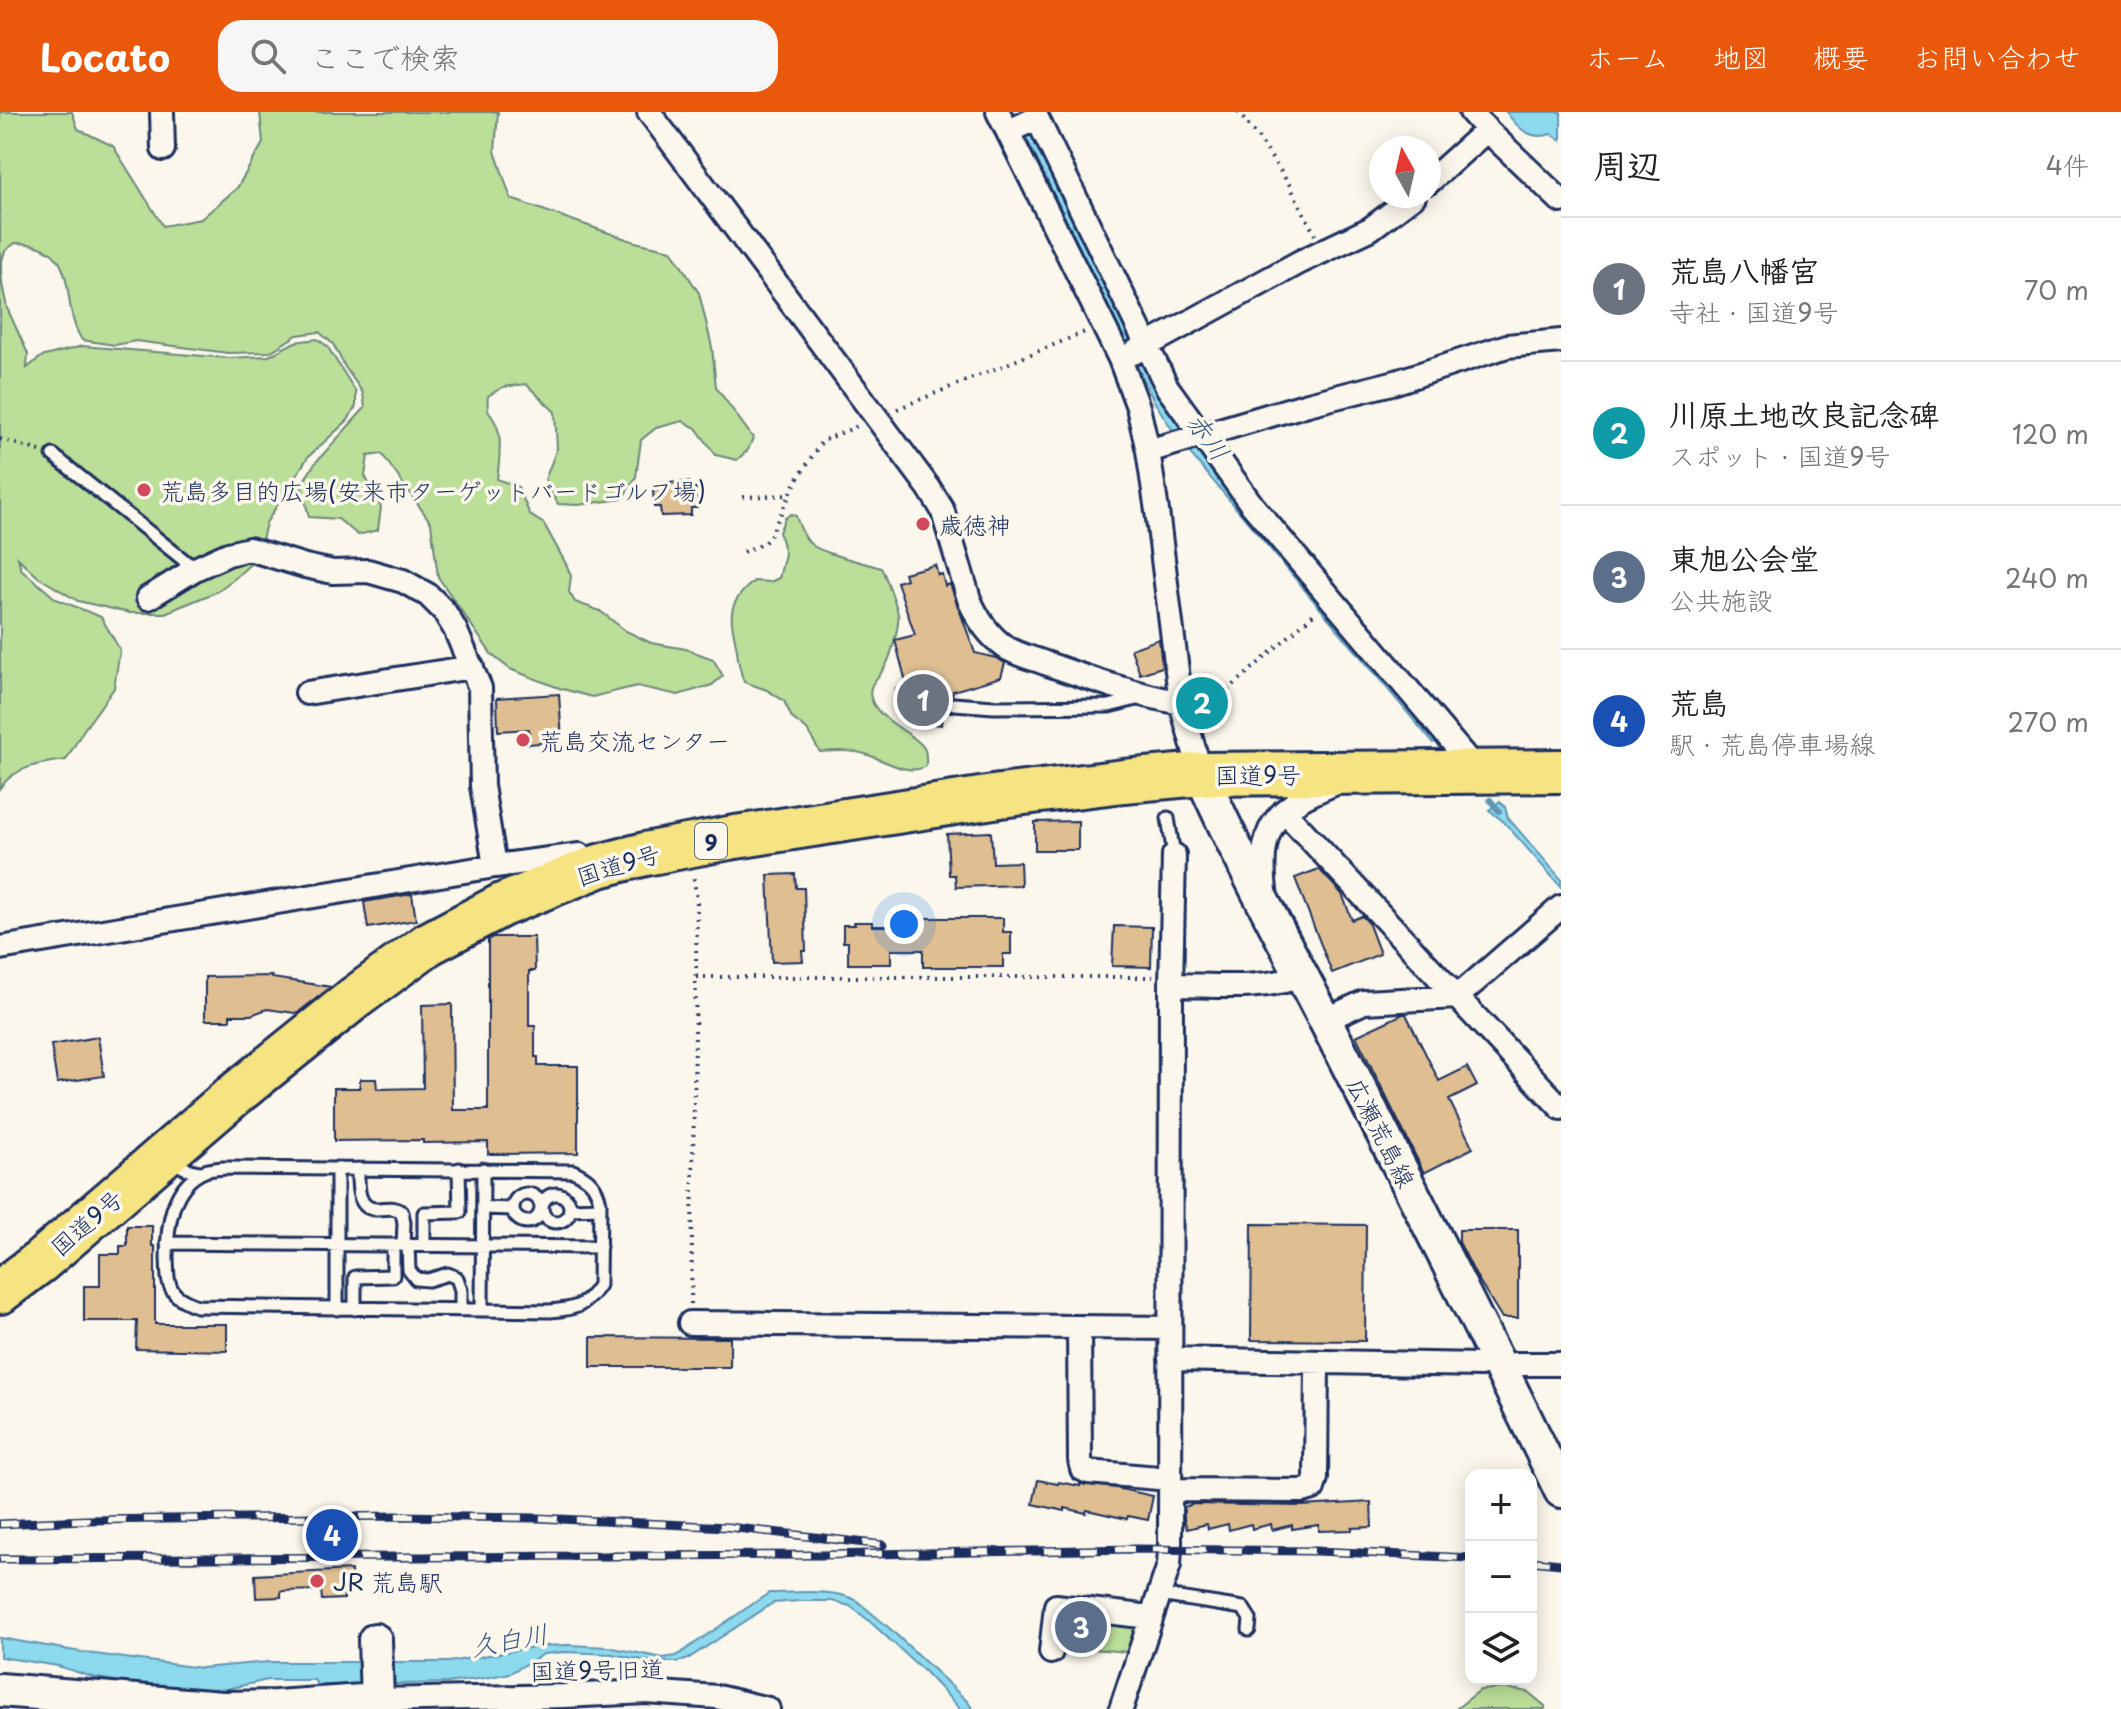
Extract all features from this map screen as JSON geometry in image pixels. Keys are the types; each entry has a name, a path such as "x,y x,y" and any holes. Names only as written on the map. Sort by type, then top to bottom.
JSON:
{"highway":[{"name":"国道9号","path":"0,1292 41,1261 234,1095 428,944 502,905 599,866 688,844 1000,796 1201,774 1561,771"}],"main road":[{"name":"広瀬荒島線","path":"1201,774 1229,837 1325,1020 1561,1491"},
{"path":"0,1690 222,1708 276,1707 376,1671"}],"street":[{"path":"162,112 163,149"},
{"path":"649,112 929,488 942,509 969,599 990,635 1009,649 1183,710"},
{"path":"1471,112 1561,201"},
{"path":"1021,120 1138,407 1148,451 1183,710 1201,774"},
{"path":"1021,120 1167,387 1252,505 1478,772"},
{"path":"1441,171 1487,130"},
{"path":"1120,359 1300,262 1370,229 1398,208"},
{"path":"1148,451 1396,382 1507,346 1561,341"},
{"path":"148,598 195,569 228,554 249,549 333,572 368,571 403,581 428,595 444,611 455,629 480,688 482,786 495,866"},
{"path":"307,693 472,667"},
{"path":"1267,911 1264,882 1269,828 1284,811 1320,789 1360,773"},
{"path":"1284,811 1561,1108"},
{"path":"0,948 495,866 580,855 599,866"},
{"path":"1121,1709 1169,1565 1174,855"},
{"path":"1325,1020 1364,1002 1457,997 1561,907"},
{"path":"1171,981 1260,986 1302,976"},
{"path":"690,1323 1170,1328"},
{"path":"1079,1327 1082,1469 1170,1485 1303,1491 1313,1488 1316,1478 1317,1362"},
{"path":"1170,1359 1481,1365"},
{"path":"1515,1364 1561,1364"},
{"path":"1051,1652 1056,1606 1150,1617"},
{"name":"国道9号旧道","path":"376,1671 564,1696 646,1692 717,1697 768,1709"}],"lane":[{"path":"53,455 195,569"},
{"path":"954,704 994,707 1109,706 1146,697"},
{"path":"1168,818 1174,855"},
{"path":"167,1153 189,1171 203,1172 223,1168 573,1171 589,1180 598,1193 599,1285 582,1305 550,1311 197,1306 174,1292 168,1280 167,1243 172,1209 179,1194 203,1172"},
{"path":"337,1168 337,1309"},
{"path":"355,1309 355,1277 393,1276 404,1223 402,1212 394,1208 369,1209 364,1205 359,1195 358,1169"},
{"path":"424,1245 424,1213 460,1212 459,1169"},
{"path":"482,1310 483,1169"},
{"path":"513,1209 515,1200 526,1193 539,1199 541,1208 545,1217 553,1222 562,1221 570,1209 564,1196 555,1194 544,1200 541,1208 538,1217 529,1222 520,1220 513,1209"},
{"path":"483,1208 513,1209"},
{"path":"570,1209 600,1208"},
{"path":"167,1243 600,1247"},
{"path":"401,1245 409,1270 416,1279 428,1280 448,1274 457,1278 461,1290 461,1310"},
{"path":"1159,1595 1243,1608 1250,1619 1249,1630"}],"path":[{"path":"1238,112 1289,184 1323,252"},
{"path":"743,552 764,543 775,528 797,480 822,441 1103,324"},
{"path":"0,439 53,455"},
{"path":"743,497 790,495"},
{"path":"1183,710 1216,701 1318,609"},
{"path":"688,844 697,900 690,1323"},
{"path":"696,977 1171,981"}],"green space":[{"path":"0,112 72,112 78,129 113,146 163,226 201,219 237,188 263,143 260,112 498,112 495,151 511,199 635,242 671,250 699,293 712,347 716,387 753,438 748,450 737,460 716,455 696,428 683,421 656,428 641,440 636,477 622,499 578,505 558,504 545,480 557,448 555,412 526,384 503,387 488,396 488,410 497,426 499,438 497,479 518,487 530,515 544,524 571,576 569,592 575,602 600,611 626,631 651,643 686,649 713,659 723,676 712,685 678,695 637,686 592,697 510,669 492,655 438,577 431,523 382,454 368,456 365,476 381,507 378,530 358,535 338,519 309,517 301,485 316,462 365,408 363,393 333,344 319,332 297,335 270,352 228,353 136,341 115,345 82,340 75,325 60,264 51,253 37,246 15,243 5,251 1,264 2,284 7,308 28,354 27,368 41,357 82,346 228,358 269,356 295,342 317,339 327,346 356,392 356,406 348,420 308,457 266,523 258,557 216,592 165,613 130,613 78,601 38,577 18,558 21,569 56,599 101,617 120,650 114,688 66,760 21,770 0,788"},
{"path":"791,514 796,516 804,536 812,545 883,571 898,619 890,656 872,685 871,698 880,713 924,748 926,766 911,769 860,753 820,752 807,730 792,718 784,701 767,690 744,682 732,612 738,598 754,581 770,582 779,578 785,554 779,532 785,518"},
{"path":"1097,1616 1138,1621 1128,1652 1092,1649"},
{"path":"1505,1688 1528,1692 1545,1709 1456,1709 1480,1690"}],"water":[{"path":"1014,112 1024,112 1162,395 1440,736 1433,743 1178,439 1154,401"},
{"path":"1506,112 1561,112 1561,140 1551,134 1537,136 1525,132"},
{"path":"1500,801 1508,818 1561,879 1561,887 1504,822 1489,810"},
{"path":"769,1593 825,1593 856,1600 973,1709 960,1709 867,1619 850,1606 832,1601 773,1603 686,1660 654,1662 612,1654 544,1654 510,1673 447,1683 395,1684 391,1680 359,1685 318,1685 314,1680 268,1680 217,1691 182,1693 92,1677 58,1666 0,1657 0,1638 201,1668 269,1662 449,1662 540,1646 568,1645 608,1647 663,1658 676,1656"}],"building":[{"path":"689,482 690,488 696,488 697,508 691,508 691,515 661,516 660,507 654,507 653,490 660,489 660,483"},
{"path":"935,565 938,575 942,574 945,586 950,584 975,653 1005,663 1001,677 953,691 946,703 951,712 943,711 941,725 924,723 926,708 894,705 896,689 908,690 895,640 915,635 897,582 906,579 904,573"},
{"path":"1159,639 1162,667 1140,674 1131,649"},
{"name":"荒島交流センター","path":"559,694 562,741 529,744 529,729 498,731 497,698"},
{"path":"1078,821 1078,850 1035,850 1035,822"},
{"path":"991,832 993,863 1020,862 1021,885 956,887 955,875 949,875 947,834"},
{"path":"1319,869 1342,894 1352,920 1362,916 1368,922 1380,954 1332,973 1295,878"},
{"path":"795,874 796,888 804,888 806,951 802,951 803,961 772,962 768,875"},
{"path":"412,894 416,920 368,928 364,902"},
{"path":"923,918 1003,918 1003,932 1011,932 1011,954 1003,954 1003,967 923,967 923,950 891,950 891,964 848,964 848,942 843,942 843,925 872,922 872,926 923,926"},
{"path":"1114,926 1152,927 1151,967 1112,966"},
{"path":"493,937 534,937 535,971 529,971 529,1026 535,1026 535,1057 538,1057 538,1066 578,1066 578,1153 488,1154 488,1142 334,1141 334,1088 360,1088 360,1079 376,1079 377,1089 423,1088 422,1005 452,1004 453,1110 488,1110 488,940"},
{"path":"272,976 331,987 295,1013 267,1009 251,1015 230,1015 230,1020 205,1020 205,977"},
{"path":"1406,1014 1439,1081 1467,1067 1477,1086 1449,1100 1473,1148 1424,1173 1356,1036"},
{"path":"98,1037 104,1076 57,1083 51,1045"},
{"path":"1252,1224 1366,1225 1365,1341 1251,1340"},
{"path":"127,1226 152,1226 155,1324 227,1324 227,1351 136,1349 137,1321 84,1321 84,1286 100,1286 100,1254 120,1254 120,1246 127,1246"},
{"path":"1459,1230 1518,1230 1518,1318 1502,1318 1459,1242"},
{"path":"591,1337 730,1338 730,1367 591,1367"},
{"path":"1038,1480 1116,1488 1153,1496 1148,1520 1128,1516 1127,1519 1087,1510 1086,1513 1065,1508 1065,1511 1033,1504"},
{"path":"1371,1502 1372,1527 1352,1530 1319,1531 1319,1525 1292,1529 1292,1525 1272,1530 1271,1524 1252,1529 1251,1524 1229,1530 1228,1524 1208,1529 1207,1524 1187,1529 1184,1519 1184,1507 1194,1504 1301,1506"},
{"name":"JR 荒島駅","path":"351,1570 352,1590 344,1590 344,1599 322,1600 321,1590 281,1591 281,1597 256,1598 255,1575"},
{"path":"1069,1622 1094,1625 1087,1648 1067,1646"}],"waterway":[{"name":"赤川","path":"1490,800 1499,811"}],"railway":[{"path":"0,1524 398,1516 538,1518 728,1527 883,1545"},
{"path":"0,1559 822,1555 1134,1549 1317,1551 1465,1558"},
{"path":"1537,1562 1561,1564"}],"place":[{"name":"荒島多目的広場(安来市ターゲットバードゴルフ場)","path":"144,490"},
{"name":"歳徳神","path":"923,524"},
{"name":"荒島八幡宮","path":"923,700"},
{"name":"川原土地改良記念碑","path":"1202,703"},
{"name":"荒島交流センター","path":"523,740"},
{"name":"荒島","path":"332,1535"},
{"name":"JR 荒島駅","path":"317,1581"},
{"name":"東旭公会堂","path":"1081,1627"}],"water label":[{"name":"久白川","path":"509,1639"}]}
